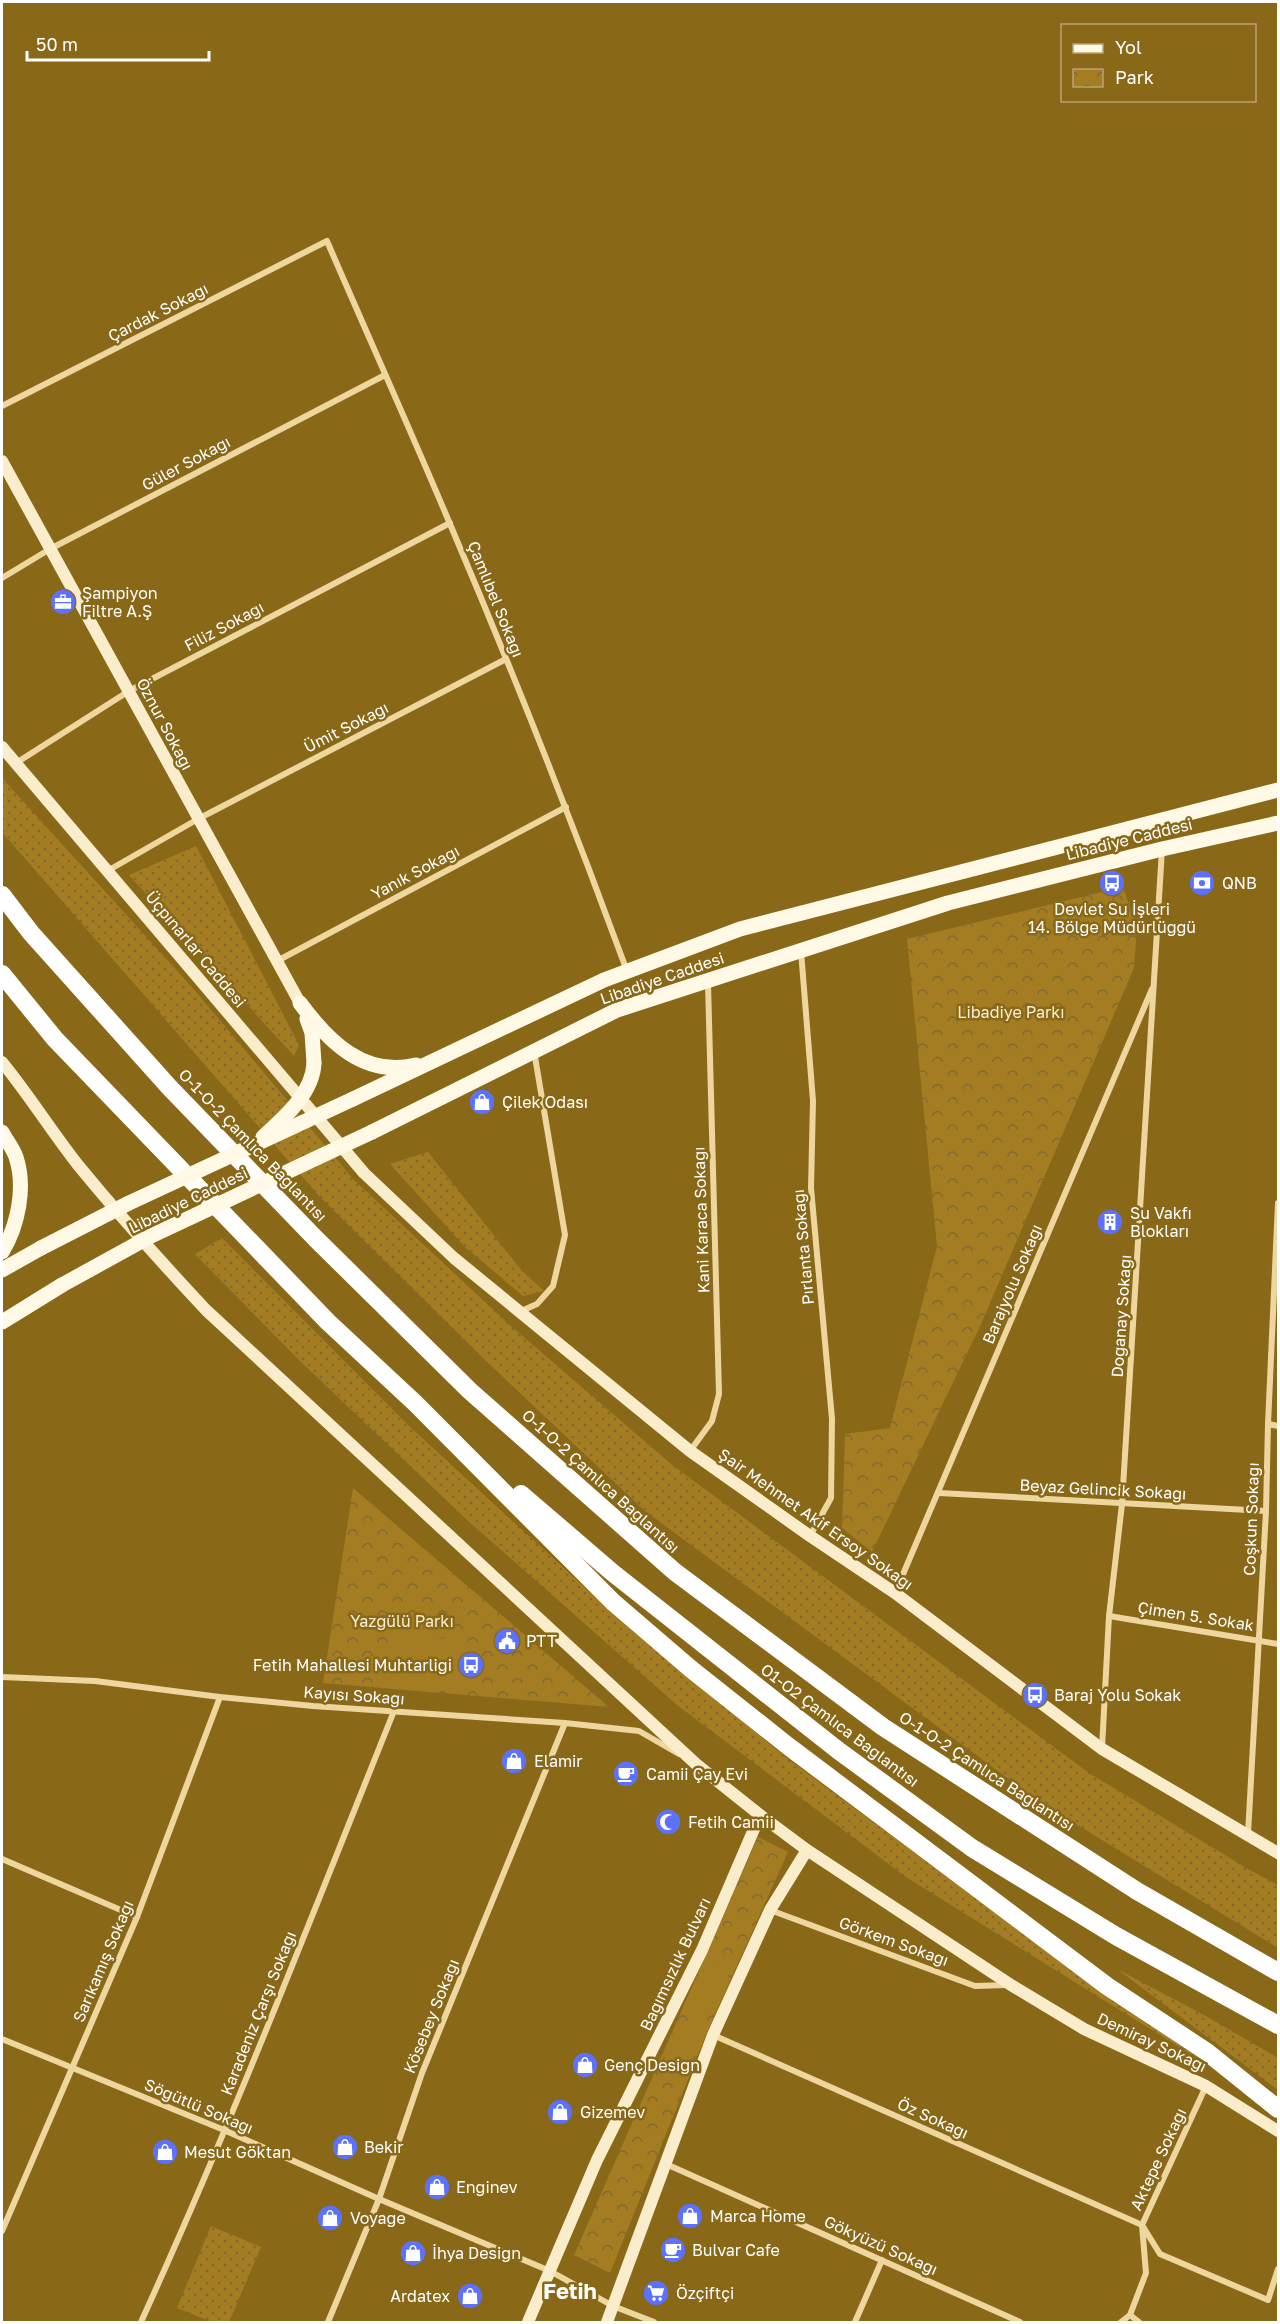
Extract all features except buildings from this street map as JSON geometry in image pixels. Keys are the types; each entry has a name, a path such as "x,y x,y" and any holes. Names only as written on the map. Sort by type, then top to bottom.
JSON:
{"highway":[{"name":"O-1-O-2 Çamlıca Bağlantısı","path":"2,895 31,933 170,1088 316,1239 470,1391 675,1572 883,1727 1137,1891 1278,1972"},
{"path":"2,974 55,1039 328,1322 415,1403 613,1602 690,1669 788,1746 1107,1986 1207,2052 1278,2109"},
{"name":"O1-O2 Çamlıca Bağlantısı","path":"415,1403 613,1573 839,1751 972,1848 1116,1936 1278,2025"}],"main road":[{"name":"Öznur Sokağı","path":"2,462 300,1003"},
{"name":"Üçpınarlar Caddesi","path":"2,747 109,870 273,1068 364,1173"},
{"name":"Libadiye Caddesi","path":"2,1270 129,1203 628,971 740,929 1105,837 1278,790"},
{"name":"Libadiye Caddesi","path":"2,1322 62,1285 151,1236 372,1132 617,1010 948,903 1162,849 1278,823"},
{"path":"300,1003 320,1029 341,1049 361,1062 387,1068 412,1066 439,1059"},
{"path":"249,1148 273,1128 300,1097 313,1074 312,1033 300,1003"},
{"name":"Demiray Sokağı","path":"2,1062 77,1164 150,1251 206,1310 696,1764 807,1850 1011,1985 1084,2029 1206,2086 1278,2131"},
{"path":"2,1132 16,1155 21,1182 10,1238 2,1252"},
{"name":"Şair Mehmet Akif Ersoy Sokağı","path":"364,1173 454,1258 690,1451 895,1593 1102,1749 1278,1853"},
{"name":"Bağımsızlık Bulvarı","path":"528,2322 597,2160 702,1950 760,1815"},
{"path":"607,2322 713,2035 770,1910 807,1850"}],"street":[{"name":"Çamlıbel Sokağı","path":"327,241 450,523 567,807 628,971"},
{"name":"Çardak Sokağı","path":"2,406 327,241"},
{"name":"Güler Sokağı","path":"2,578 50,549 385,375"},
{"name":"Filiz Sokağı","path":"16,763 129,691 450,523"},
{"name":"Ümit Sokağı","path":"198,819 506,659"},
{"name":"Yanık Sokağı","path":"277,960 567,807"},
{"path":"109,870 198,819"},
{"name":"Doğanay Sokağı","path":"1102,1749 1109,1616 1122,1504 1162,849"},
{"name":"Pırlanta Sokağı","path":"801,951 813,1101 811,1188 832,1419 831,1498 810,1536"},
{"name":"Kani Karaca Sokağı","path":"690,1451 712,1421 719,1394 708,981"},
{"name":"Barajyolu Sokağı","path":"895,1593 1154,985"},
{"path":"519,1312 537,1304 553,1286 565,1235 534,1050"},
{"name":"Coşkun Sokağı","path":"1248,1837 1260,1640 1278,1203"},
{"path":"1268,1424 1278,1426"},
{"name":"Beyaz Gelincik Sokağı","path":"939,1493 1266,1511"},
{"name":"Çimen 5. Sokak","path":"1109,1616 1278,1644"},
{"name":"Kayısı Sokağı","path":"2,1677 95,1681 220,1697 565,1723 639,1731 696,1764"},
{"name":"Sarıkamış Sokağı","path":"2,2231 137,1917 220,1697"},
{"name":"Karadeniz Çarşı Sokağı","path":"141,2322 175,2248 292,1967 394,1711"},
{"name":"Kösebey Sokağı","path":"328,2322 379,2199 422,2073 565,1723"},
{"path":"2,1859 137,1917"},
{"name":"Görkem Sokağı","path":"770,1910 975,1986 1011,1985"},
{"name":"Öz Sokağı","path":"713,2035 1142,2225"},
{"name":"Söğütlü Sokağı","path":"2,2039 224,2130 550,2271 614,2306 654,2322"},
{"name":"Aktepe Sokağı","path":"1130,2314 1146,2273 1142,2225 1206,2086"},
{"name":"Gökyüzü Sokağı","path":"666,2164 1020,2322"},
{"path":"1142,2225 1160,2254 1268,2301 1278,2269"},
{"path":"855,2322 882,2260"},
{"path":"1121,2322 1130,2314 1139,2322"}],"green space":[{"path":"2,778 191,986 354,1180 512,1327 671,1464 1089,1773 1278,1885 1278,1948 1040,1802 645,1511 485,1360 320,1197 2,832"},
{"path":"196,846 299,1045 294,1056 129,875"},
{"name":"Libadiye Parkı","path":"1123,887 1137,928 1134,968 981,1324 872,1552 842,1528 845,1434 890,1428 937,1246 907,939"},
{"path":"428,1152 522,1271 544,1291 523,1296 465,1247 390,1164"},
{"path":"222,1238 408,1425 603,1604 784,1756 1095,1987 1213,2068 906,1877 677,1705 466,1519 298,1359 195,1254"},
{"name":"Yazgülü Parkı","path":"353,1488 609,1707 323,1683"},
{"path":"390,1635 468,1640 465,1688 387,1683"},
{"path":"758,1837 788,1852 708,2030 610,2273 574,2255"},
{"path":"705,1958 731,1969 711,2016 686,2005"},
{"path":"1117,1969 1204,2015 1278,2058 1278,2090"},
{"path":"680,2020 705,2030 686,2076 661,2066"},
{"path":"211,2226 261,2247 229,2322 212,2322 177,2308"}],"place":[{"name":"Şampiyon Filtre A.Ş","path":"63,602"},
{"name":"Devlet Su İşleri 14. Bölge Müdürlügğü","path":"1112,883"},
{"name":"QNB","path":"1202,883"},
{"name":"Çilek Odası","path":"482,1102"},
{"name":"Su Vakfı Blokları","path":"1110,1222"},
{"name":"PTT","path":"507,1641"},
{"name":"Fetih Mahallesi Muhtarliği","path":"471,1665"},
{"name":"Baraj Yolu Sokak","path":"1035,1695"},
{"name":"Elamir","path":"514,1761"},
{"name":"Camii Çay Evi","path":"626,1774"},
{"name":"Fetih Camii","path":"668,1822"},
{"name":"Genç Design","path":"585,2065"},
{"name":"Gizemev","path":"560,2112"},
{"name":"Bekir","path":"345,2147"},
{"name":"Mesut Göktan","path":"165,2152"},
{"name":"Enginev","path":"437,2187"},
{"name":"Marca Home","path":"690,2216"},
{"name":"Voyage","path":"330,2218"},
{"name":"Bulvar Cafe","path":"673,2250"},
{"name":"İhya Design","path":"413,2253"},
{"name":"Özçiftçi","path":"656,2293"},
{"name":"Ardatex","path":"470,2296"}],"district":[{"name":"Fetih","path":"570,2290"}]}
